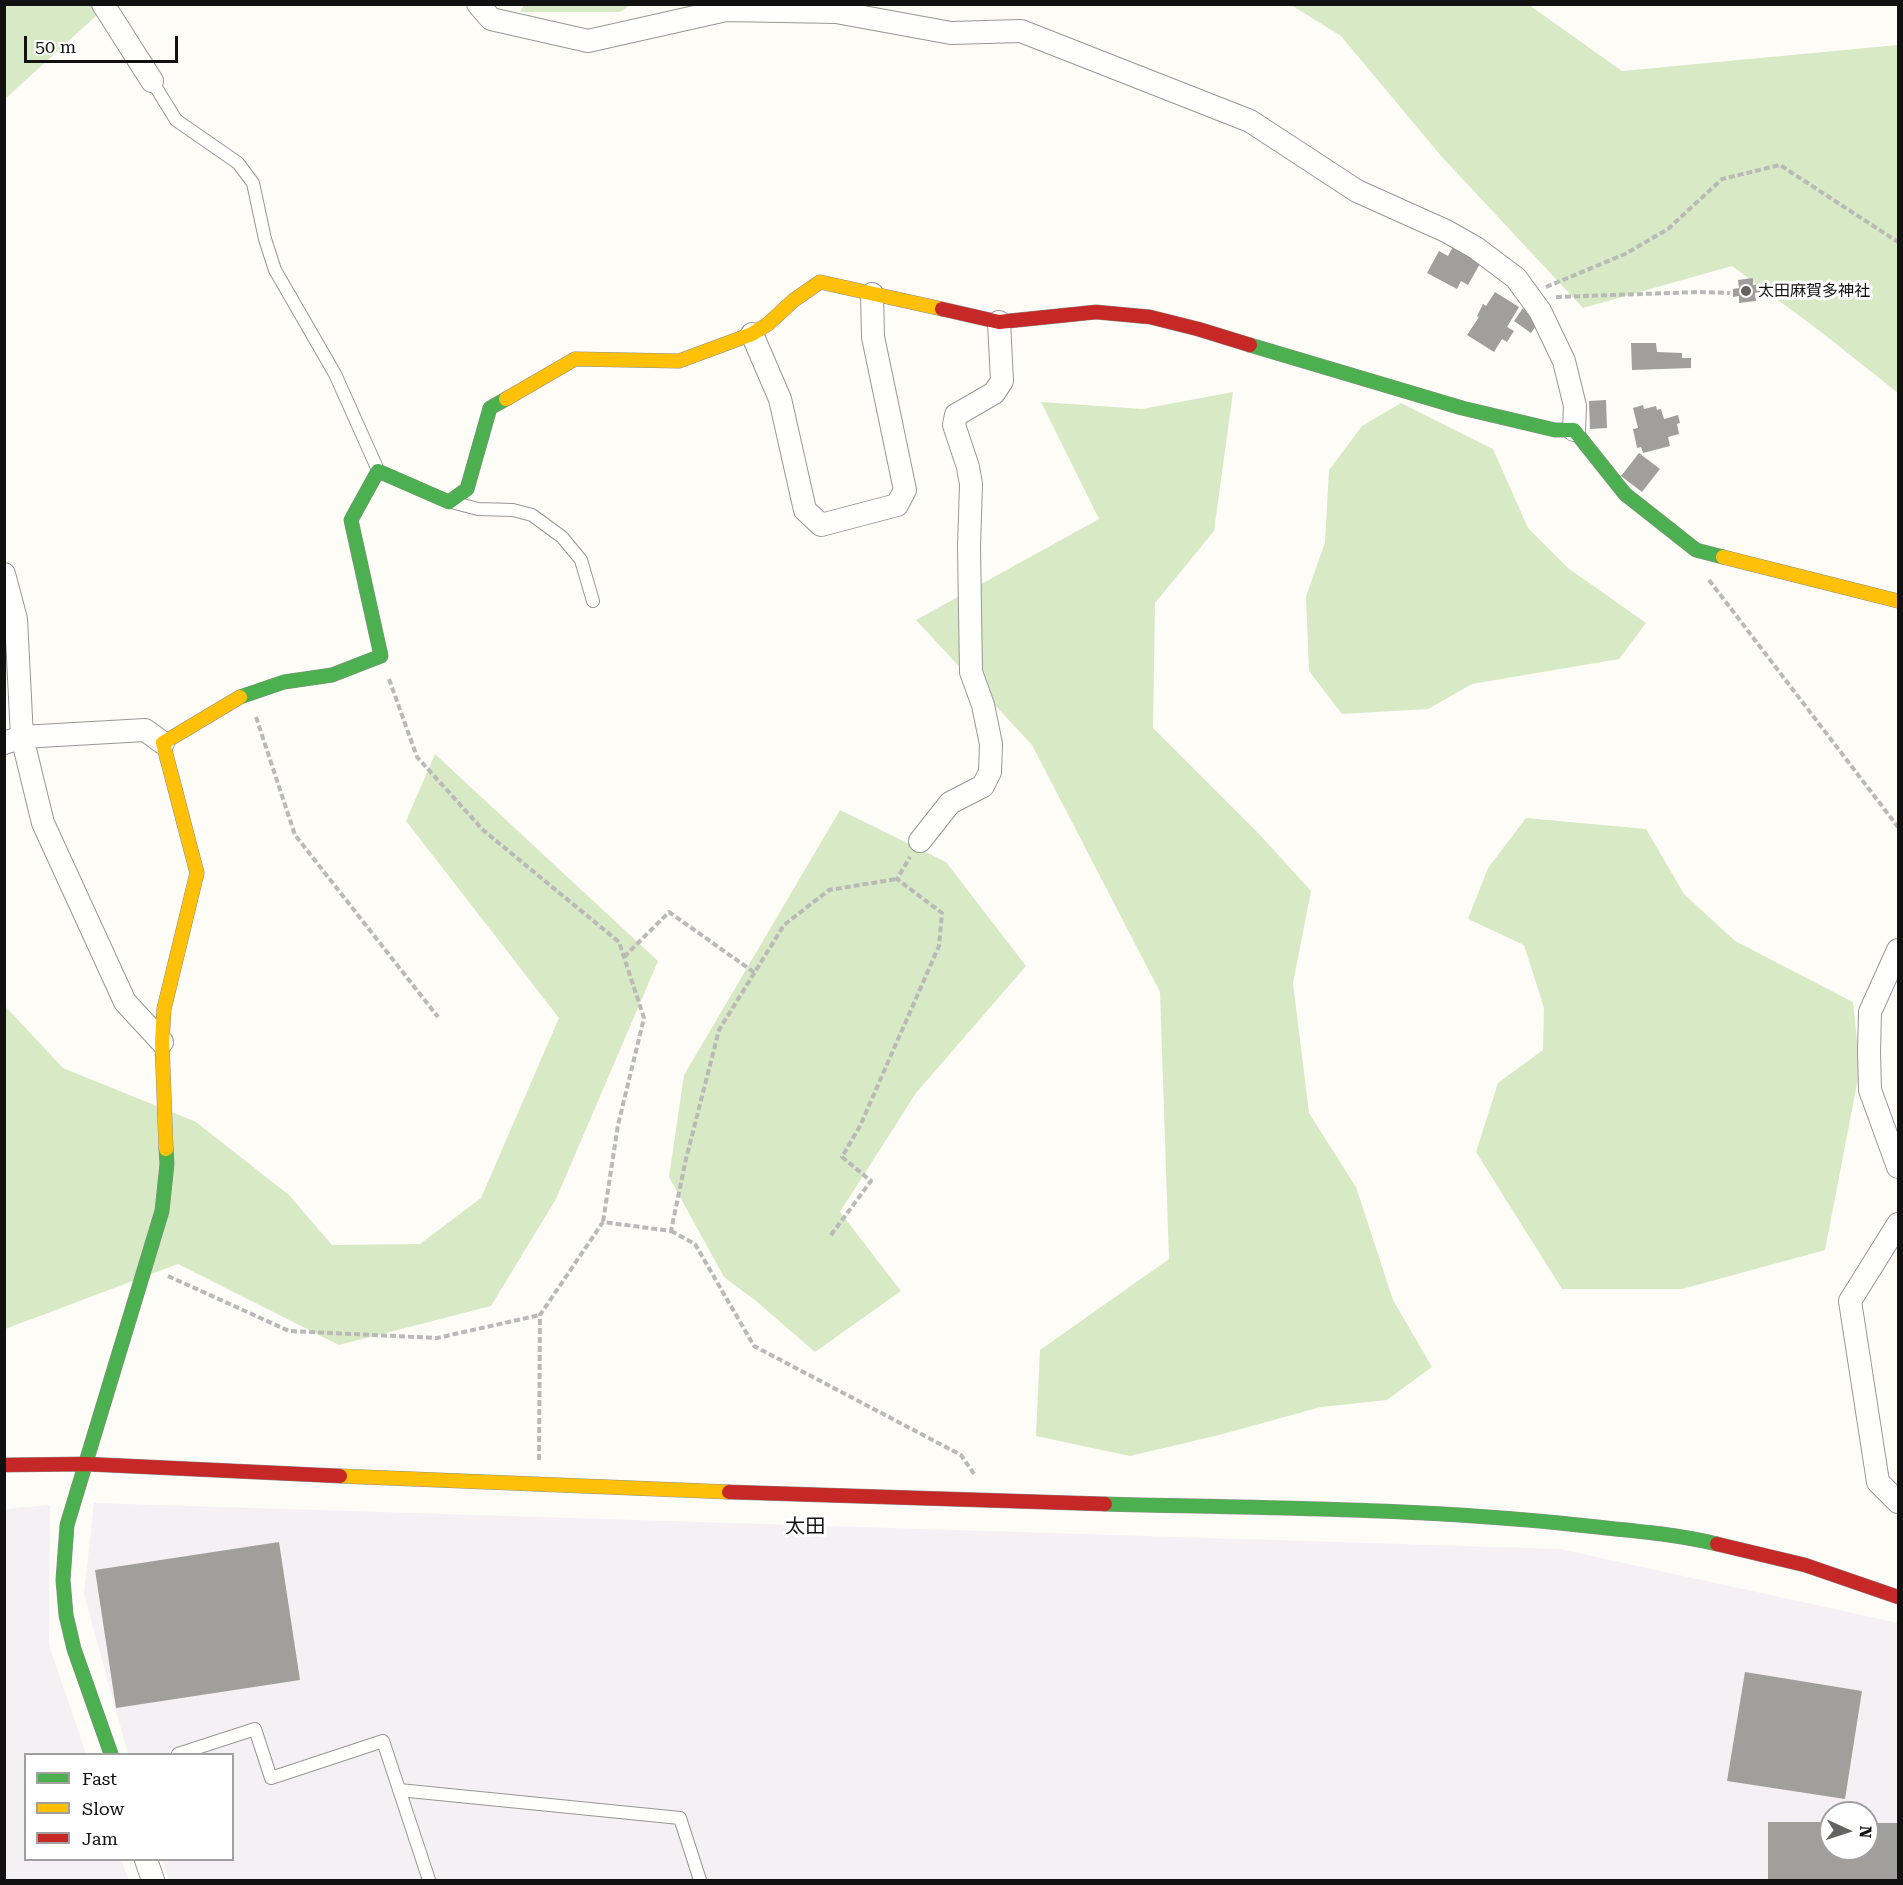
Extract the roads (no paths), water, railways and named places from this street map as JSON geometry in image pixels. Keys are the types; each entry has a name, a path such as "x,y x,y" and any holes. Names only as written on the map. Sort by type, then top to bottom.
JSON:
{"street":[{"path":"103,4 152,81"},
{"path":"478,4 491,19 588,41 726,9 836,12 951,33 1021,31 1250,121 1357,191 1446,231 1476,248 1516,278 1540,311 1564,361 1575,406 1574,430 1625,494 1696,550 1899,602"},
{"path":"163,743 236,698 284,682 332,675 381,656 351,520 378,471 449,502 467,489 490,408 575,359 679,362 752,334 820,282 999,322 1096,312 1150,317 1198,329 1462,408 1555,430 1574,430"},
{"path":"752,334 780,399 805,510 821,525 897,505 904,490 873,337 872,294"},
{"path":"920,841 950,803 982,786 990,772 991,744 983,705 971,672 969,546 971,484 968,466 954,425 956,415 994,393 1002,381 999,322"},
{"path":"4,574 16,619 13,740 43,823 125,1002 162,1042"},
{"path":"13,740 145,730 163,743 197,873 164,1009 162,1042 167,1164 162,1211 68,1525 63,1580 65,1603 74,1649 110,1753"},
{"path":"1899,950 1870,1012 1869,1052 1870,1090 1899,1167"},
{"path":"1899,1224 1850,1301 1878,1482 1899,1502"},
{"path":"4,1465 85,1464 539,1485 1415,1513 1532,1520 1687,1537 1805,1565 1899,1597"},
{"path":"146,1861 153,1881"}],"lane":[{"path":"152,81 176,120 238,163 253,183 265,238 275,270 335,374 378,471"},
{"path":"449,502 478,509 513,510 532,515 562,537 581,560 593,601"},
{"path":"184,1753 255,1729 271,1778 383,1742 429,1881"},
{"path":"399,1790 680,1818 700,1881"}],"place":[{"name":"太田麻賀多神社","path":"1746,291"}],"district":[{"name":"太田","path":"805,1527"}]}
